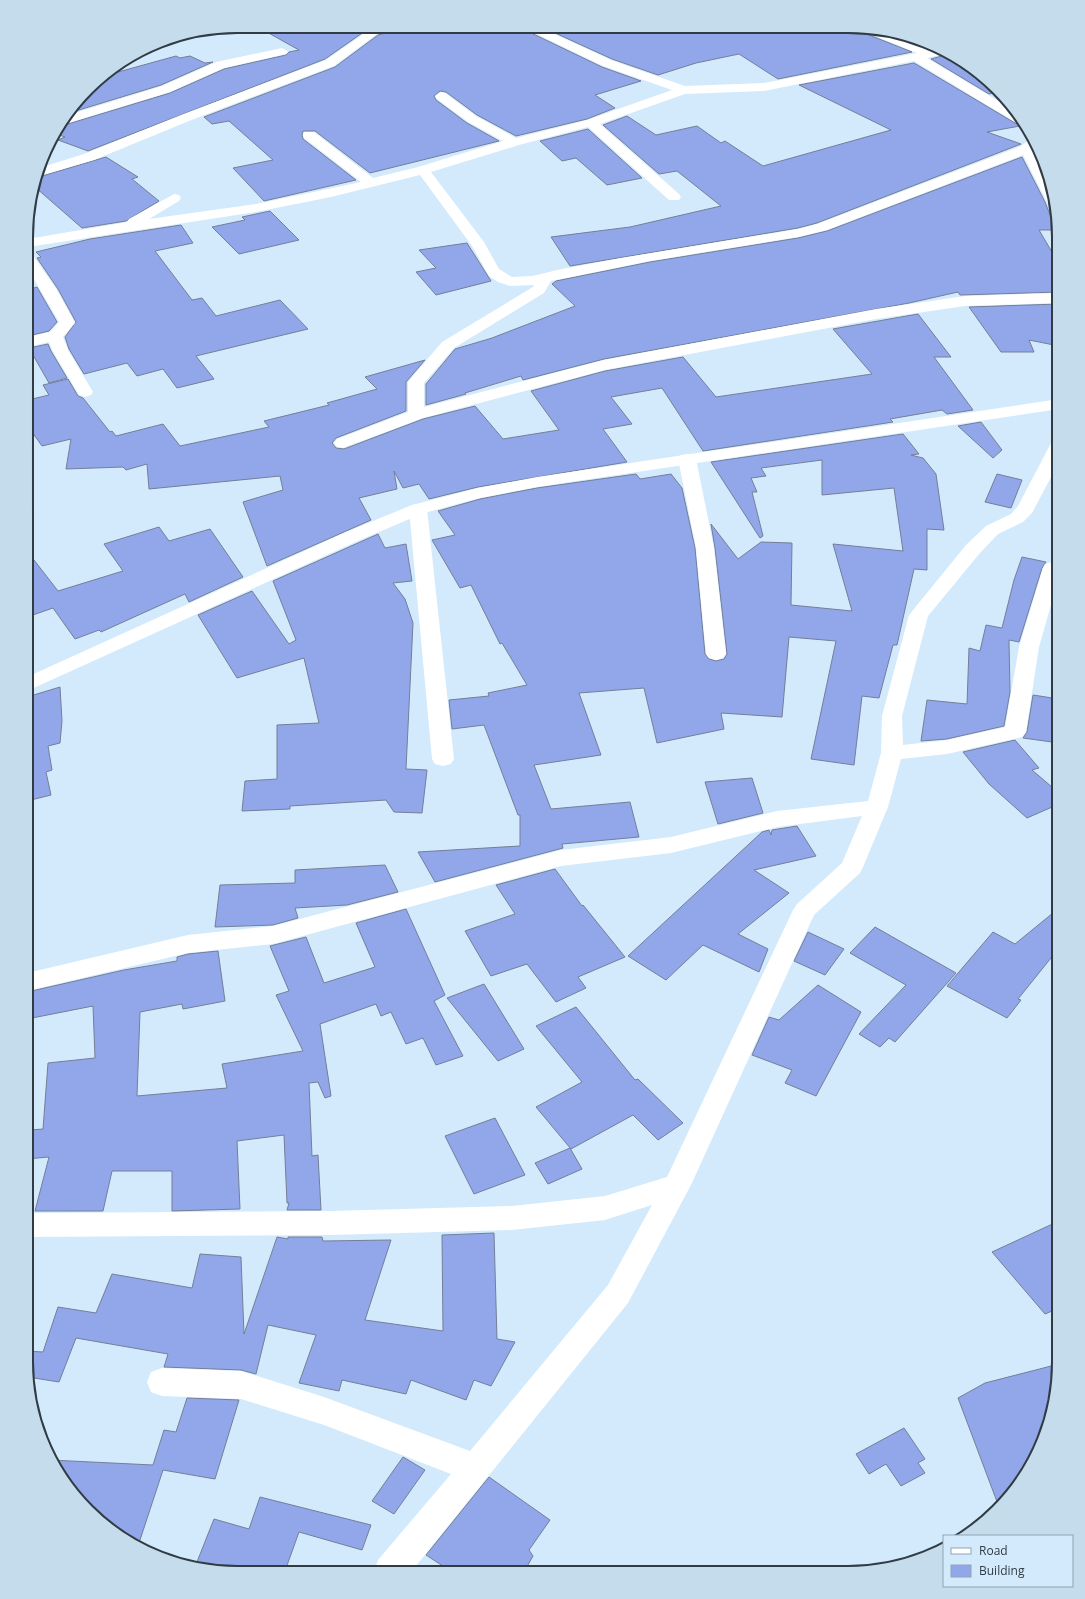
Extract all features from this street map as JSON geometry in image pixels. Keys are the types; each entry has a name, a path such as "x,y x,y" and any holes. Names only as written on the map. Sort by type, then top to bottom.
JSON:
{"street":[{"path":"44,170 89,157 185,118 330,63 372,33"},
{"path":"543,33 607,63 684,90"},
{"path":"886,37 930,54"},
{"path":"72,118 166,89 220,65 282,52"},
{"path":"33,242 130,226 256,208 331,193 423,170 514,142 591,123 684,90 771,86 935,53"},
{"path":"915,56 1011,114"},
{"path":"442,96 472,119 514,142"},
{"path":"591,123 674,197"},
{"path":"309,135 371,183"},
{"path":"423,170 436,191 480,247 490,268 503,280 526,283 546,276 629,260 798,233 822,227 1030,145"},
{"path":"130,226 148,213 174,198"},
{"path":"33,266 49,290 67,323 55,336 33,341"},
{"path":"417,414 415,398 416,382 448,345 539,290 546,276"},
{"path":"343,443 417,414 604,365 876,314 965,301 1052,298"},
{"path":"55,336 60,350 85,392"},
{"path":"33,682 353,536 418,510 478,493 687,459 1052,405"},
{"path":"395,1566 618,1294 677,1185 805,910 852,867 877,807 892,753 892,716 919,615 973,549 992,530 1017,518 1026,509 1052,458"},
{"path":"687,459 706,548 716,654"},
{"path":"418,510 443,760"},
{"path":"892,753 947,747 1015,732 1029,647 1052,568"},
{"path":"33,981 188,944 273,935 561,858 671,845 777,819 877,807"},
{"path":"33,1225 330,1222 512,1218 605,1208 677,1185"},
{"path":"162,1382 241,1385 324,1411 475,1468"}],"building":[{"path":"269,33 362,33 325,59 88,151 58,140 65,137 60,135 67,124 170,93 224,69 286,55 289,52 299,50"},
{"path":"386,33 531,33 602,67 641,81 595,95 615,108 587,119 516,136 477,115 446,92 440,91 434,96 436,100 467,123 499,141 370,173 315,131 303,131 303,139 356,180 264,201 233,168 273,160 229,121 212,124 204,117 335,67 378,35"},
{"path":"555,33 862,33 912,52 778,79 739,54 696,63 658,75 612,59"},
{"path":"176,56 180,58 190,56 205,63 213,62 161,85 77,111 102,84 117,72"},
{"path":"942,56 950,60 972,75 992,93 989,94 931,59"},
{"path":"914,63 1019,125 987,132 1021,144 817,223 798,228 570,266 551,237 630,227 721,206 677,171 659,174 603,125 627,116 656,135 697,126 721,143 725,141 763,166 891,130 799,85"},
{"path":"588,129 642,178 607,185 576,158 562,161 540,141"},
{"path":"106,157 138,177 132,179 159,201 126,221 82,228 39,190 42,176"},
{"path":"1022,157 1045,202 1051,218 1052,230 1039,230 1052,252 1052,292 960,295 958,292 909,303 604,359 523,380 521,376 426,405 426,384 455,349 492,338 575,306 552,284 556,281 650,262 798,238 827,231"},
{"path":"270,211 299,240 239,254 212,227 245,220 242,217"},
{"path":"181,225 193,243 155,251 192,300 202,298 216,316 280,300 308,329 196,356 214,379 177,388 163,369 137,376 127,363 84,374 69,349 65,337 76,322 58,289 37,258 41,257 36,252 90,239"},
{"path":"467,243 491,281 436,295 416,272 436,268 419,250"},
{"path":"37,287 57,322 49,331 33,335 33,288"},
{"path":"1052,304 1052,345 1029,340 1034,352 1001,352 969,307"},
{"path":"918,314 951,357 934,357 973,410 947,414 942,410 890,419 893,422 703,451 662,388 611,397 632,424 603,429 627,462 478,487 429,499 419,484 403,488 394,471 397,489 359,498 371,520 267,566 243,502 283,490 280,476 149,489 147,464 126,470 123,467 66,469 71,439 42,446 33,433 33,399 49,395 43,385 68,379 78,396 83,398 110,432 112,431 116,436 163,424 180,446 269,427 264,421 329,405 327,403 377,389 365,377 425,360 406,382 406,411 336,438 332,443 336,448 344,449 423,419 475,406 503,439 559,430 531,391 605,371 683,357 716,397 872,374 833,329"},
{"path":"48,344 67,378 49,383 33,355 33,347"},
{"path":"981,422 1002,450 993,458 958,426"},
{"path":"903,434 919,454 911,455 923,458 936,474 944,530 927,529 927,570 914,569 897,645 893,645 879,698 862,696 854,765 811,759 836,641 789,637 782,717 721,713 724,729 657,743 644,688 579,693 601,755 534,765 551,809 630,802 639,837 562,844 563,848 435,882 418,852 520,846 520,815 518,815 484,725 452,729 449,700 489,696 488,693 527,685 502,643 500,644 471,585 460,588 432,540 455,535 438,511 480,499 537,488 636,474 640,479 671,474 682,488 695,548 705,654 709,659 716,661 724,659 727,654 711,524 738,559 761,542 792,543 791,605 852,611 833,544 903,551 894,488 822,495 822,460 761,468 766,476 751,478 757,492 752,492 763,536 760,538 711,462"},
{"path":"997,474 1022,480 1011,508 985,502"},
{"path":"159,527 169,541 210,529 243,577 189,602 185,594 101,632 99,630 75,639 53,608 33,615 33,559 58,591 123,571 104,544"},
{"path":"378,534 385,548 406,544 412,581 393,583 405,599 413,623 406,769 427,770 422,813 394,812 386,800 290,806 290,809 242,811 245,781 277,779 277,725 319,723 304,658 237,678 198,615 252,591 289,644 296,640 273,581"},
{"path":"1022,557 1046,562 1042,568 1019,642 1009,640 1010,692 1004,726 947,739 921,741 927,700 967,704 969,648 980,651 986,625 1002,628 1014,580"},
{"path":"60,687 62,721 60,743 48,746 52,770 46,772 51,795 33,800 33,695"},
{"path":"1033,695 1052,698 1052,742 1023,738 1027,732"},
{"path":"1015,740 1039,768 1032,770 1052,787 1052,807 1027,818 989,784 963,752"},
{"path":"752,778 763,813 718,824 705,782"},
{"path":"797,826 816,856 754,870 789,893 738,934 768,949 759,972 703,945 666,980 628,956 762,832 769,830 771,835 772,830"},
{"path":"385,865 398,892 347,905 295,908 298,918 273,925 215,927 220,885 295,883 295,870"},
{"path":"555,869 582,906 583,905 625,957 578,977 586,988 556,1002 527,964 491,976 465,931 515,914 496,885"},
{"path":"406,909 445,995 434,1001 463,1056 436,1065 423,1038 406,1044 391,1012 381,1016 376,1004 320,1024 331,1096 325,1098 318,1082 309,1083 312,1156 318,1155 321,1210 287,1210 289,1203 287,1203 284,1135 237,1141 240,1209 172,1211 172,1171 112,1171 103,1211 35,1211 49,1157 33,1158 33,1130 43,1129 48,1063 95,1058 93,1006 33,1018 33,991 124,970 177,961 177,957 188,954 218,951 225,1001 183,1009 182,1004 140,1012 137,1096 227,1088 222,1064 303,1051 276,995 289,991 270,946 306,937 324,983 375,967 356,923"},
{"path":"1052,914 1052,957 1018,999 1021,1000 1007,1018 947,986 993,932 1015,944"},
{"path":"875,927 956,973 895,1042 889,1038 880,1047 859,1034 906,985 850,953"},
{"path":"808,932 844,949 825,975 794,961"},
{"path":"484,984 524,1049 498,1061 447,998"},
{"path":"818,985 861,1012 816,1096 785,1083 792,1070 752,1055 769,1017 779,1020"},
{"path":"576,1007 635,1080 638,1079 683,1123 658,1140 633,1115 571,1149 536,1107 582,1082 536,1026"},
{"path":"495,1118 525,1175 474,1194 445,1136"},
{"path":"570,1148 582,1169 548,1184 535,1163"},
{"path":"1052,1224 1052,1311 1045,1314 992,1252"},
{"path":"494,1233 497,1339 515,1342 491,1386 474,1380 466,1400 411,1380 406,1394 342,1380 339,1391 299,1383 316,1335 268,1325 256,1374 241,1370 164,1367 168,1354 76,1338 59,1382 33,1378 33,1351 43,1352 58,1307 96,1313 112,1274 192,1288 200,1254 241,1257 244,1334 277,1237 288,1239 288,1237 322,1237 323,1241 391,1240 365,1320 443,1331 442,1235"},
{"path":"1052,1366 1048,1402 1041,1428 1025,1464 1010,1486 997,1501 958,1398 985,1383"},
{"path":"187,1398 239,1400 215,1479 163,1470 140,1541 124,1532 102,1515 75,1486 58,1460 153,1465 164,1430 176,1432"},
{"path":"904,1428 925,1459 918,1463 925,1473 901,1486 886,1464 869,1474 856,1454"},
{"path":"403,1457 425,1470 394,1514 372,1501"},
{"path":"489,1477 550,1520 529,1550 533,1556 527,1566 443,1566 426,1555"},
{"path":"260,1497 371,1525 362,1550 299,1532 287,1566 223,1566 197,1562 214,1519 249,1529"}]}
